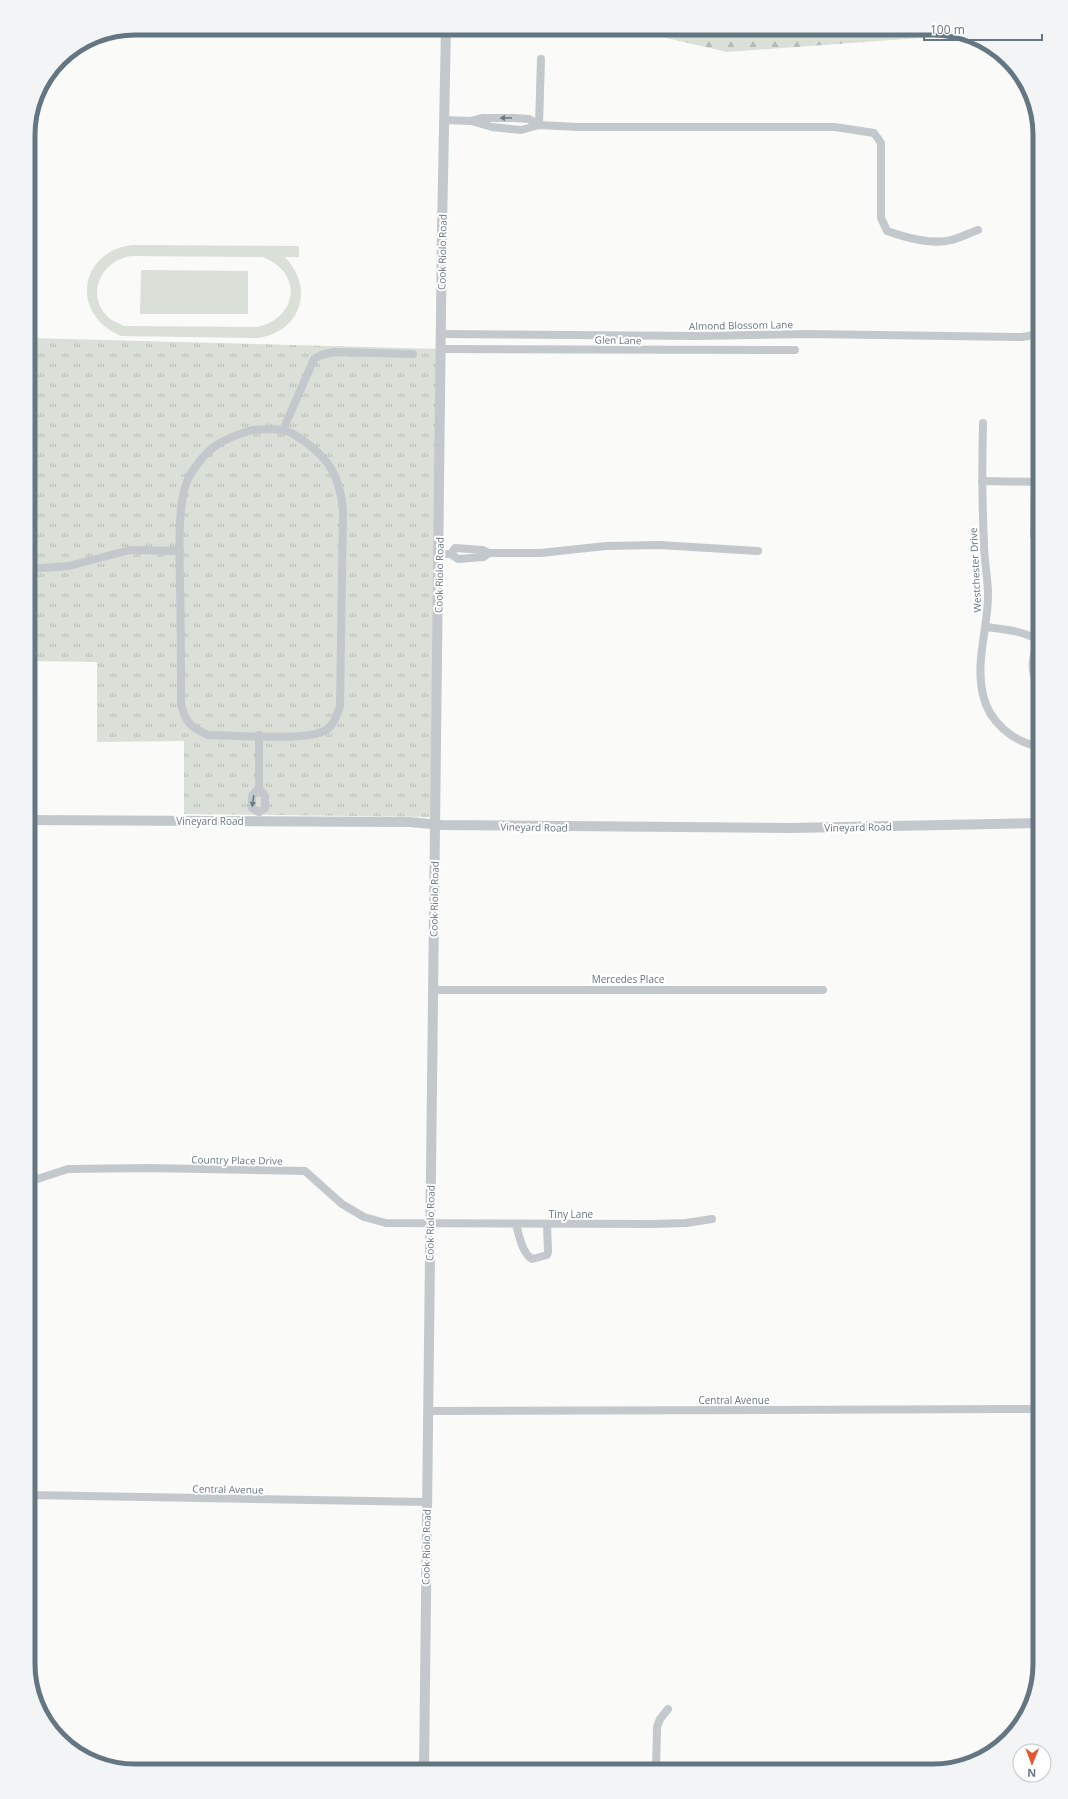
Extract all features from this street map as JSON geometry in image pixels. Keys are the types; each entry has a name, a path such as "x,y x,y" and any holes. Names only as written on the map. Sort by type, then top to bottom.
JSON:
{"street":[{"name":"Cook Riolo Road","path":"424,1764 446,35"},
{"path":"539,125 541,59"},
{"path":"444,120 471,121 483,118 514,118 528,119 539,125 578,127 835,127 874,132 882,143 881,218 886,230 900,236 926,240 950,240 978,230"},
{"name":"Almond Blossom Lane","path":"441,334 690,336 808,334 1022,337 1033,335"},
{"name":"Glen Lane","path":"441,349 795,350"},
{"path":"283,430 314,358 334,352 413,354"},
{"name":"Westchester Drive","path":"983,423 982,481 984,545 988,594 980,677 983,695 989,711 999,725 1014,737 1033,746"},
{"path":"252,430 283,430 298,437 317,450 333,469 341,490 343,510 340,706 335,720 325,731 308,736 208,735 194,729 184,718 181,704 180,551 182,500 190,476 207,452 227,438 252,430"},
{"path":"982,481 1033,482"},
{"path":"452,554 455,548 483,550 489,553 540,553 606,546 659,545 758,550"},
{"path":"470,549 470,558"},
{"path":"35,568 69,566 130,550 180,551"},
{"path":"439,554 452,554 458,559 484,557 489,553"},
{"path":"986,627 1014,631 1033,638"},
{"path":"1033,662 1033,677"},
{"path":"259,735 259,788 265,796 265,808 259,816 252,808 252,796 259,788"},
{"name":"Vineyard Road","path":"35,820 259,816 435,824 610,828 710,826 791,828 1033,823"},
{"name":"Mercedes Place","path":"433,990 823,990"},
{"name":"Country Place Drive","path":"35,1180 68,1169 148,1168 305,1171 342,1204 364,1217 386,1223 430,1223"},
{"name":"Tiny Lane","path":"430,1223 652,1224 686,1223 712,1219"},
{"path":"516,1224 527,1255 532,1259 547,1255 546,1224"},
{"name":"Central Avenue","path":"428,1411 1033,1409"},
{"name":"Central Avenue","path":"35,1495 427,1502"},
{"path":"656,1764 657,1727 660,1719 668,1709"}],"green space":[{"path":"653,35 946,36 727,52"},
{"path":"133,245 299,246 299,257 285,257 294,269 299,282 301,295 299,307 293,318 285,327 273,334 258,338 121,336 105,326 94,314 88,300 87,285 92,271 101,259 115,250","holes":["132,256 262,257 275,264 284,273 290,283 291,294 288,305 281,314 271,322 257,327 124,326 108,317 101,308 98,298 97,288 105,271 113,264"]},
{"path":"141,270 248,271 248,314 140,314"},
{"path":"35,338 441,349 435,817 184,814 184,741 97,742 97,662 35,661"}]}
